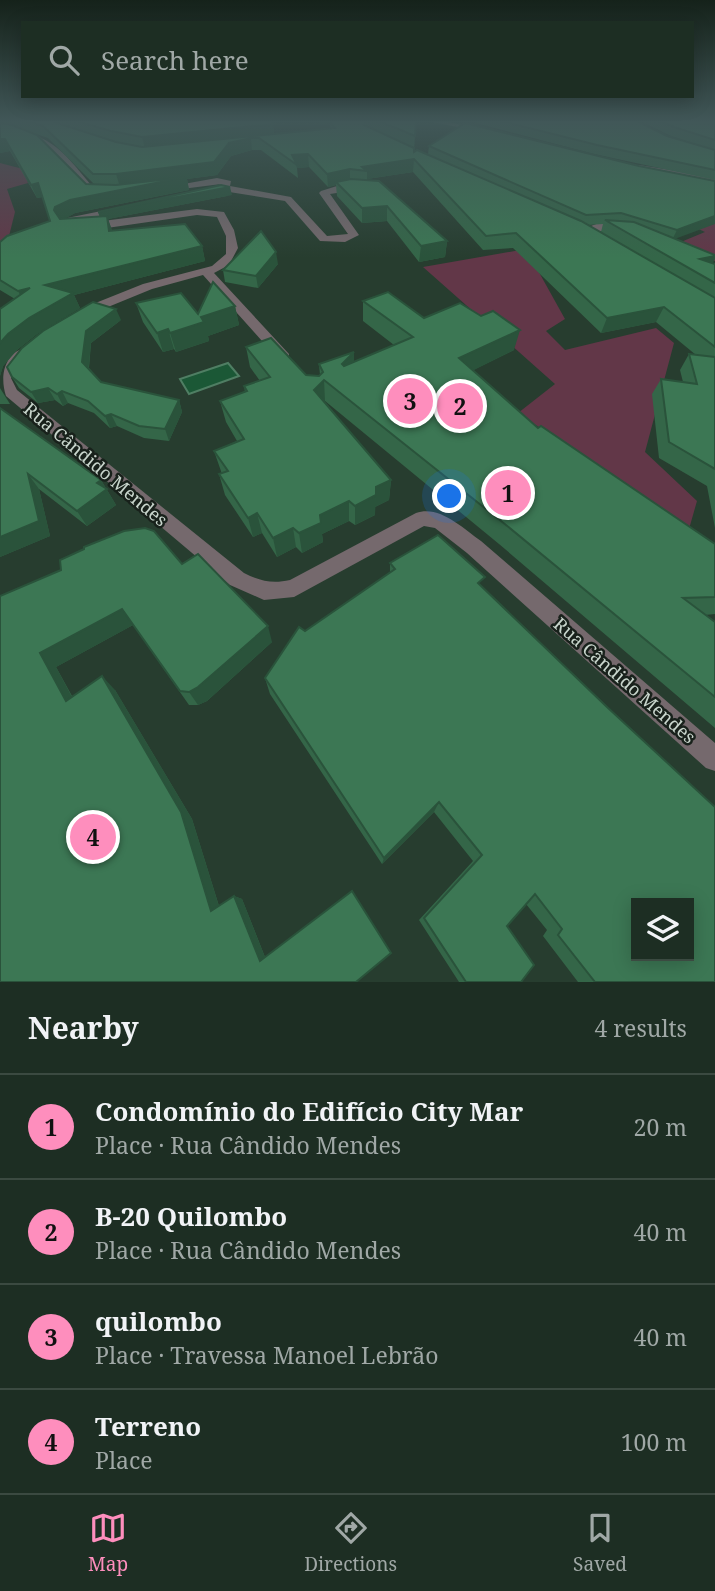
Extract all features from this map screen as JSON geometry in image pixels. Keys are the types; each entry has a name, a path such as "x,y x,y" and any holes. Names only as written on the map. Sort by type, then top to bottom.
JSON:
{"street":[{"path":"71,167 94,193 110,194"},
{"path":"715,180 630,168 715,186"},
{"path":"70,320 153,283 222,265 229,259 233,249 229,229 220,214 197,212 79,229 70,229 65,225 80,218 153,199 223,188 288,199 324,239 334,240 354,235 324,193 351,188 375,191"},
{"path":"604,244 577,229 599,226 634,233"},
{"path":"205,270 290,363"},
{"name":"Rua Cândido Mendes","path":"32,346 17,358 4,378 11,393 237,579 260,591 274,593 294,587 422,518 440,521 474,547 715,759"}],"shaded area":[{"path":"0,167 15,167 23,169 28,183 7,189 15,212 5,252 0,254"},
{"path":"715,207 715,261 676,244 705,232 655,209"},
{"path":"526,249 565,319 546,331 565,350 656,328 674,343 645,452 697,501 689,529 518,413 555,384 423,267"},
{"path":"228,363 239,376 189,394 180,379"}],"building":[{"path":"21,167 69,167 86,184 116,185 186,177 70,200 54,210 60,219 107,216 109,231 185,224 202,246 45,285 73,293 29,318 0,343 0,309 30,288 18,291 0,280 0,242 7,236 50,221 38,183 31,185"},
{"path":"86,167 175,167 116,174 93,174"},
{"path":"320,167 363,167 367,171 350,169 327,174"},
{"path":"421,167 456,167 581,221 715,298 715,347 664,307 607,318 516,233 486,236"},
{"path":"476,167 643,167 715,181 715,216 677,230 621,213 586,215"},
{"path":"351,179 379,181 447,241 421,246 387,206 362,208 336,182"},
{"path":"221,185 230,187 98,212"},
{"path":"605,220 634,222 715,255 700,259 715,264 715,283"},
{"path":"261,231 276,252 256,276 223,270"},
{"path":"213,282 235,306 201,317 204,322 170,333 168,329 157,333 136,303 181,293 198,314"},
{"path":"388,292 424,318 460,303 481,316 493,311 520,330 459,358 538,428 541,426 715,544 715,597 683,598 715,622 715,697 324,380 314,390 391,480 376,487 376,495 355,506 349,501 320,515 321,523 299,533 293,528 273,538 257,513 248,518 219,474 228,471 214,451 244,439 220,401 247,391 244,386 270,377 246,347 271,338 306,375 319,376 323,372 319,364 354,352 342,364 344,366 413,337 363,301"},
{"path":"93,302 116,309 86,331 82,362 101,382 179,400 165,429 139,426 111,414 105,416 88,401 62,391 57,394 48,388 31,392 12,377 7,367 22,348 43,331"},
{"path":"689,354 715,357 715,469 669,442 661,379 697,384"},
{"path":"0,408 101,480 97,483 107,489 77,511 28,474 39,521 0,537"},
{"path":"145,528 154,531 182,564 198,554 268,626 189,692 180,691 122,609 40,653 66,701 102,676 181,812 211,911 234,896 260,961 352,891 391,953 356,982 0,982 0,596 61,570 60,560 84,547 124,531"},
{"path":"438,535 485,577 478,583 715,807 715,982 595,982 558,935 562,929 535,894 507,926 534,965 521,982 466,982 424,918 482,855 439,802 384,858 265,678 299,627 305,631 395,569 390,563"}],"place":[{"name":"quilombo","path":"410,401"},
{"name":"B-20 Quilombo","path":"460,406"},
{"name":"Condomínio do Edifício City Mar","path":"508,493"},
{"name":"Terreno","path":"93,837"}]}
